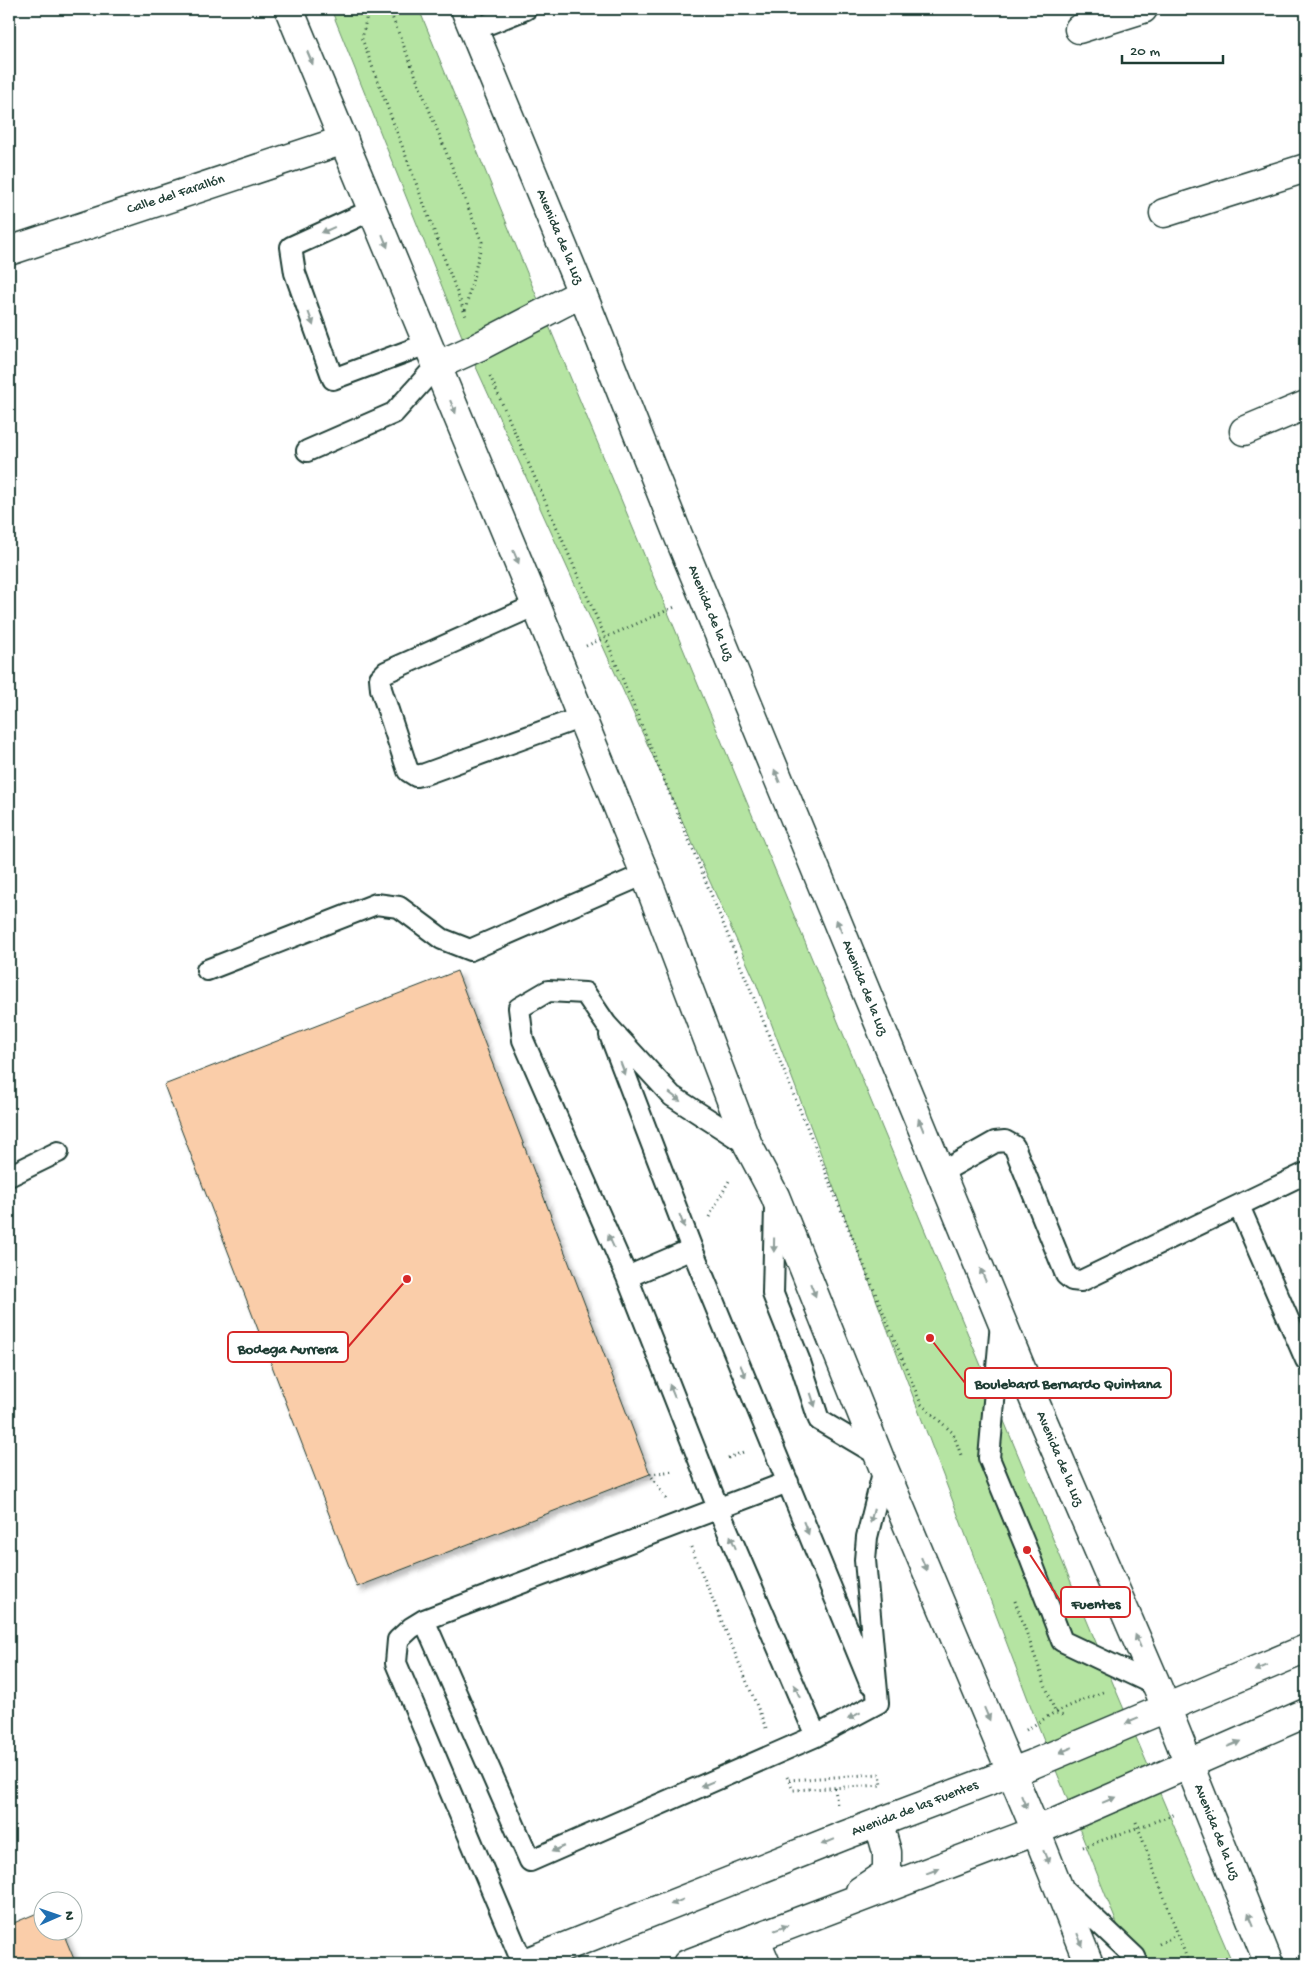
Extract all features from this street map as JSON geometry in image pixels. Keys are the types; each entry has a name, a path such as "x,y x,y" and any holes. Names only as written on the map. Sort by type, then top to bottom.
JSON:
{"main road":[{"path":"1079,29 1143,9"},
{"path":"291,10 582,717 645,874 748,1145 775,1196 881,1462 1001,1746 1089,1964"},
{"name":"Avenida de la Luz","path":"469,19 582,293 702,594 940,1173 1162,1696 1269,1964"},
{"name":"Calle del Farallón","path":"9,251 344,140"},
{"path":"1164,213 1306,168"},
{"path":"432,355 478,347 582,293"},
{"path":"1244,431 1306,405"},
{"name":"Avenida de las Fuentes","path":"522,1964 834,1840 1012,1773 1099,1736 1162,1696 1306,1649"},
{"path":"687,1964 1036,1831 1306,1713"},
{"path":"832,1910 887,1873 887,1852 879,1824"},
{"path":"755,1938 766,1964"}],"lane":[{"path":"469,19 526,9"},
{"path":"372,210 291,246 295,273 333,379 432,355"},
{"path":"307,451 394,413 432,355"},
{"path":"536,605 386,672 380,678 381,689 408,771 416,776 425,774 582,717"},
{"path":"207,970 376,904 400,907 442,939 470,950 645,874"},
{"path":"748,1145 672,1096 606,1024 584,993 548,992 519,1008 523,1040 627,1277 718,1508 816,1736"},
{"path":"606,1024 692,1249 878,1703"},
{"path":"940,1173 995,1142 1005,1141 1014,1146 1066,1275 1072,1280 1081,1281 1306,1173"},
{"path":"9,1176 58,1152"},
{"path":"775,1196 773,1294 800,1362 820,1420 881,1462 864,1560 878,1703"},
{"path":"1239,1206 1306,1360"},
{"path":"627,1277 692,1249"},
{"path":"1001,1320 989,1458 1062,1641 1162,1696"},
{"path":"522,1964 396,1663 398,1640 411,1628 424,1620 788,1482"},
{"path":"424,1620 530,1861 816,1736 878,1703"},
{"path":"1052,1871 1135,1957 1138,1964"}],"path":[{"path":"368,9 362,39 478,347 606,639 920,1404 953,1433 961,1457"},
{"path":"389,9 482,242 465,312"},
{"path":"557,657 606,639 702,594"},
{"path":"692,1249 748,1145"},
{"path":"772,1441 702,1468 650,1474 681,1522 776,1753"},
{"path":"1012,1594 1055,1712 1099,1736"},
{"path":"1001,1746 1055,1712 1108,1690"},
{"path":"880,1774 882,1785 793,1790 788,1780 880,1774"},
{"path":"1126,1792 1189,1964"},
{"path":"1052,1871 1138,1828 1205,1804"}],"green space":[{"path":"331,9 419,9 1117,1693 1233,1964 1133,1964 1034,1715 756,983 461,334"}],"building":[{"path":"457,971 650,1474 357,1587 164,1085"},
{"path":"32,1915 32,1940 66,1940 76,1964 9,1964 9,1925"}],"place":[{"name":"Bodega Aurrera","path":"407,1279"},
{"name":"Boulebard Bernardo Quintana","path":"930,1338"},
{"name":"Fuentes","path":"1027,1550"}]}
